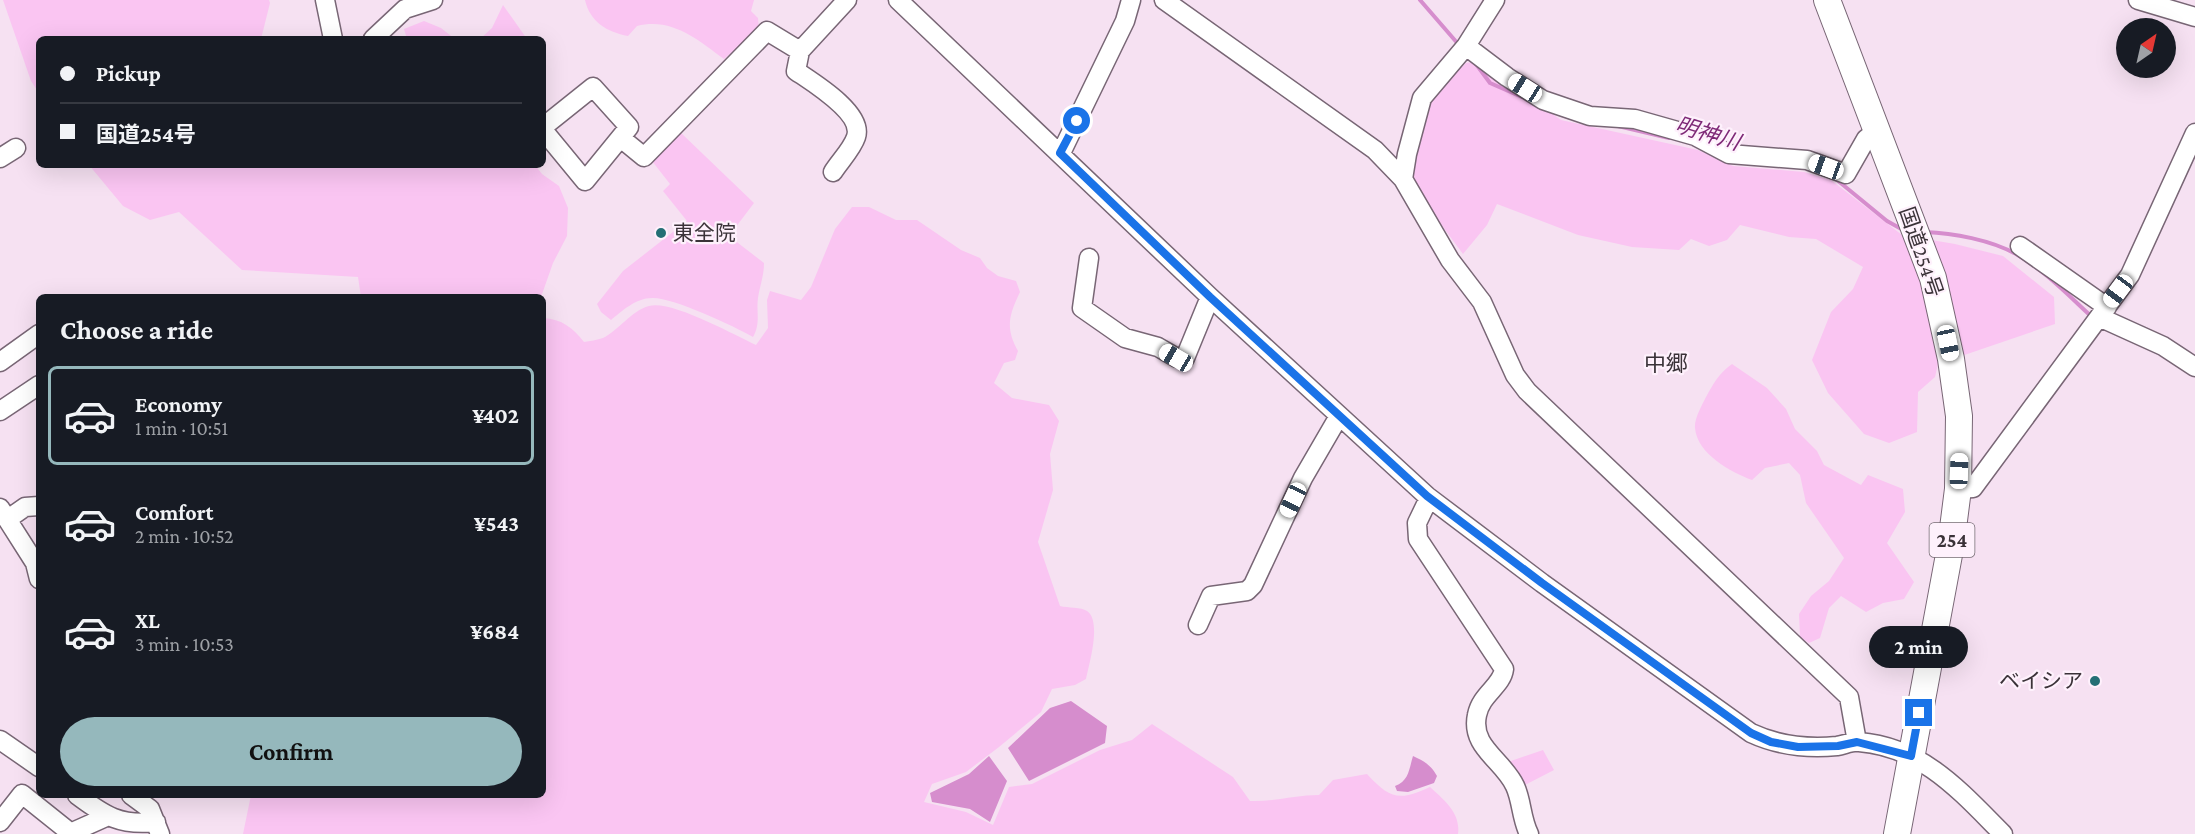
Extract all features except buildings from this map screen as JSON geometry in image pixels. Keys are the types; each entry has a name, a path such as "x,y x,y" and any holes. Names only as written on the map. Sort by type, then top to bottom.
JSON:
{"highway":[{"name":"国道254号","path":"1827,0 1911,222 1922,245 1941,311 1956,387 1959,416 1958,489 1949,559 1897,834"}],"street":[{"path":"325,0 332,36"},
{"path":"376,36 404,5 433,0"},
{"path":"833,172 857,136 856,124 833,98 796,71 800,51 847,0"},
{"path":"898,0 1210,297 1429,498 1751,733 1771,742 1798,747 1838,746 1857,742 1911,756 1943,774 2002,834"},
{"path":"1060,153 1125,21 1131,0"},
{"path":"1164,0 1375,150 1403,179 1450,260 1482,302 1515,375 1527,391 1849,697 1857,742"},
{"path":"1403,179 1407,154 1422,98 1462,51 1495,0"},
{"path":"2138,0 2195,17"},
{"path":"622,139 644,157 767,31 800,51"},
{"path":"1462,51 1543,100 1590,116 1635,119 1695,136 1730,154 1807,160 1846,174 1866,139 1876,131"},
{"path":"546,126 592,87 629,127 622,139 585,181 546,133"},
{"path":"1958,489 1973,488 2130,275 2195,133"},
{"path":"0,158 16,148"},
{"path":"2020,246 2124,331 2163,346 2195,367"},
{"path":"1089,258 1082,308 1125,338 1158,347 1176,358 1185,358 1210,297"},
{"path":"0,362 36,336"},
{"path":"0,411 36,387"},
{"path":"1198,625 1211,596 1247,591 1252,585 1303,478 1339,416"},
{"path":"1429,498 1417,523 1418,539 1504,669 1503,676 1480,702 1476,717 1477,730 1481,743 1497,760 1516,787 1523,823 1529,834"},
{"path":"36,506 4,513 36,567"},
{"path":"0,740 36,760"},
{"path":"0,822 22,794 70,833 106,817"},
{"path":"81,798 106,817 158,828"},
{"path":"135,798 150,809 158,828"}],"shaded area":[{"path":"3,0 269,0 270,3 262,36 36,36 36,88 31,81"},
{"path":"585,0 754,0 751,11 758,18 759,29 724,59 694,38 673,27 650,24 637,26 628,36 613,32 595,20"},
{"path":"503,5 525,36 483,36 492,28"},
{"path":"424,21 441,28 451,36 406,36 404,29"},
{"path":"1479,61 1561,120 1698,150 1733,166 1804,172 1831,180 1902,235 1955,244 2003,256 2054,297 2055,324 1938,364 1935,377 1918,392 1917,432 1889,443 1864,434 1828,393 1812,360 1831,312 1853,289 1863,267 1816,239 1789,237 1740,225 1727,240 1709,246 1691,239 1679,250 1632,247 1578,235 1497,204 1487,225 1463,254 1434,215 1412,177 1427,100 1466,63"},
{"name":"東全院","path":"679,131 754,203 729,236 764,263 758,298 758,322 753,337 703,313 661,299 640,300 611,320 601,312 597,304 623,271 687,221 663,191 670,184 652,161"},
{"path":"91,168 537,168 559,186 568,208 567,236 553,263 542,294 361,294 358,277 242,270 179,212 150,220 123,206"},
{"path":"852,207 869,207 896,220 917,220 961,250 980,258 987,268 998,276 1016,281 1020,292 1011,315 1010,328 1018,351 1015,360 1004,363 994,383 1012,398 1049,405 1059,421 1050,454 1053,490 1038,542 1060,606 1087,611 1094,624 1086,679 1075,685 1052,689 1041,712 966,772 932,784 924,802 966,812 993,825 1009,787 1032,784 1100,750 1132,740 1152,724 1233,777 1250,801 1319,795 1333,780 1367,774 1388,793 1395,795 1410,795 1430,787 1454,813 1458,834 243,834 250,798 546,798 546,318 566,325 584,342 603,338 643,308 659,306 687,313 756,345 768,328 767,300 770,291 801,300 811,287 835,229"},
{"path":"1732,364 1767,388 1786,409 1795,429 1817,451 1824,465 1861,485 1868,475 1903,489 1905,512 1887,543 1914,582 1904,599 1883,603 1866,612 1841,596 1829,608 1820,638 1809,643 1800,637 1799,614 1811,596 1829,581 1844,558 1806,503 1800,475 1789,463 1765,468 1752,480 1716,461 1702,446 1695,428 1697,416 1714,383"},
{"path":"1071,701 1107,726 1105,743 1029,781 1008,748 1050,708"},
{"path":"1543,750 1554,770 1521,787 1508,762"},
{"path":"989,756 1007,781 990,822 970,809 932,802 930,793 969,774"},
{"path":"1413,756 1432,769 1437,776 1434,783 1408,792 1397,791 1395,786 1406,778"}],"waterway":[{"name":"明神川","path":"1420,0 1459,45"},
{"name":"明神川","path":"1476,64 1490,83 1522,97"},
{"name":"明神川","path":"1618,126 1669,138"},
{"name":"明神川","path":"1837,180 1887,221 1905,231"},
{"name":"明神川","path":"1925,232 1972,238 2016,254 2046,275 2092,317"}],"place":[{"name":"東全院","path":"661,233"},
{"name":"ベイシア","path":"2095,681"}],"district":[{"name":"中郷","path":"1666,363"}],"route":[{"path":"1077,121 1060,153 1348,425 1429,498 1542,583 1751,733 1771,742 1798,747 1838,746 1857,742 1896,750 1911,756 1919,713"}]}
